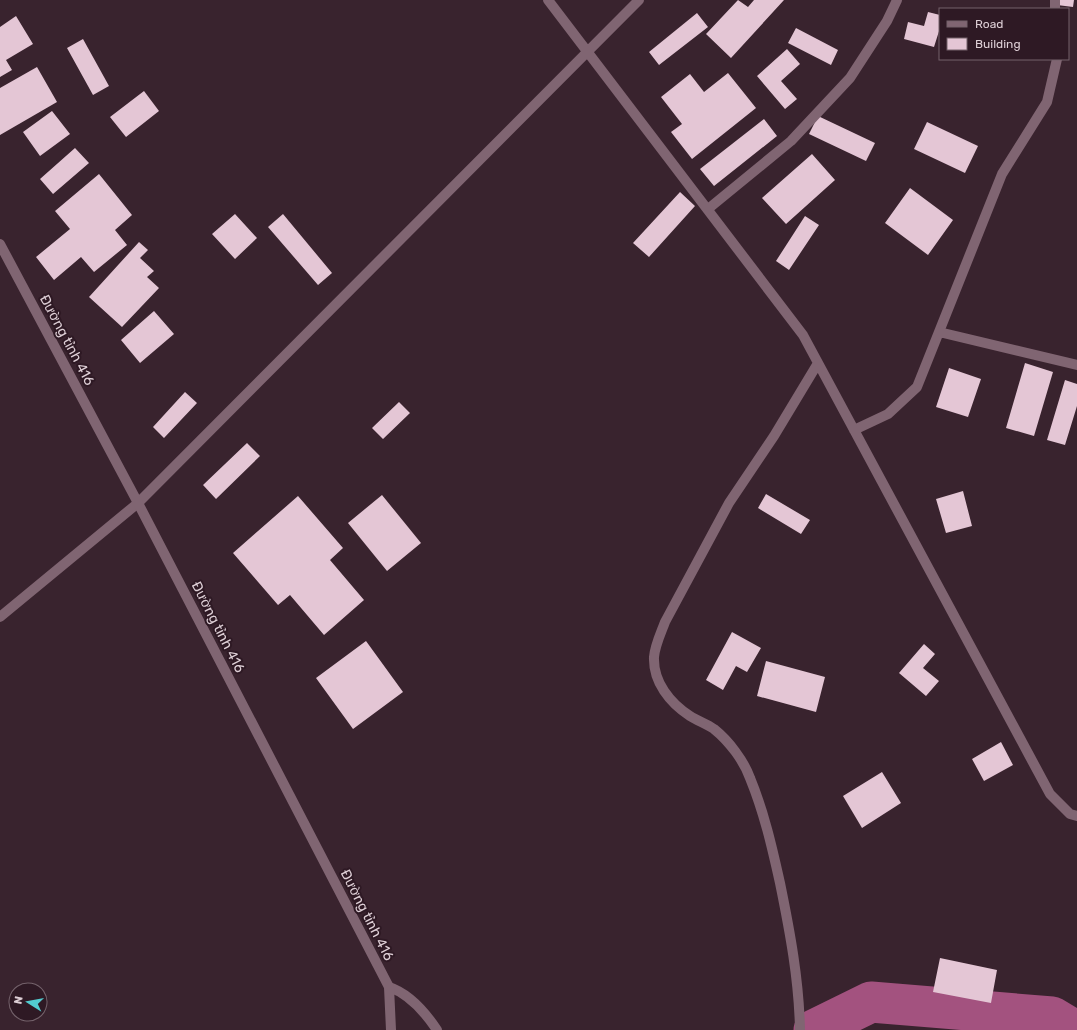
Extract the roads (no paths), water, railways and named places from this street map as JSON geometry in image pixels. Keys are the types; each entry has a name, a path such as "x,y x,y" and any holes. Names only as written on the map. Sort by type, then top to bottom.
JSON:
{"street":[{"path":"548,0 803,335 1050,794 1070,814 1077,816"},
{"path":"0,617 138,503 639,0"},
{"path":"708,209 791,141 850,78 887,21 897,0"},
{"path":"854,430 888,414 917,387 1002,174 1047,102 1057,60"},
{"name":"Đường tỉnh 416","path":"0,244 138,503 389,987 391,1030"},
{"path":"939,332 1077,365"},
{"path":"800,1030 799,997 790,931 767,826 750,776 730,744 714,729 691,716 671,701 658,680 654,657 657,642 665,622 729,503 774,436 818,364"},
{"path":"389,987 400,991 427,1014 437,1030"}],"waterway":[{"path":"814,1030 871,1002 1052,1017 1074,1030"}]}
